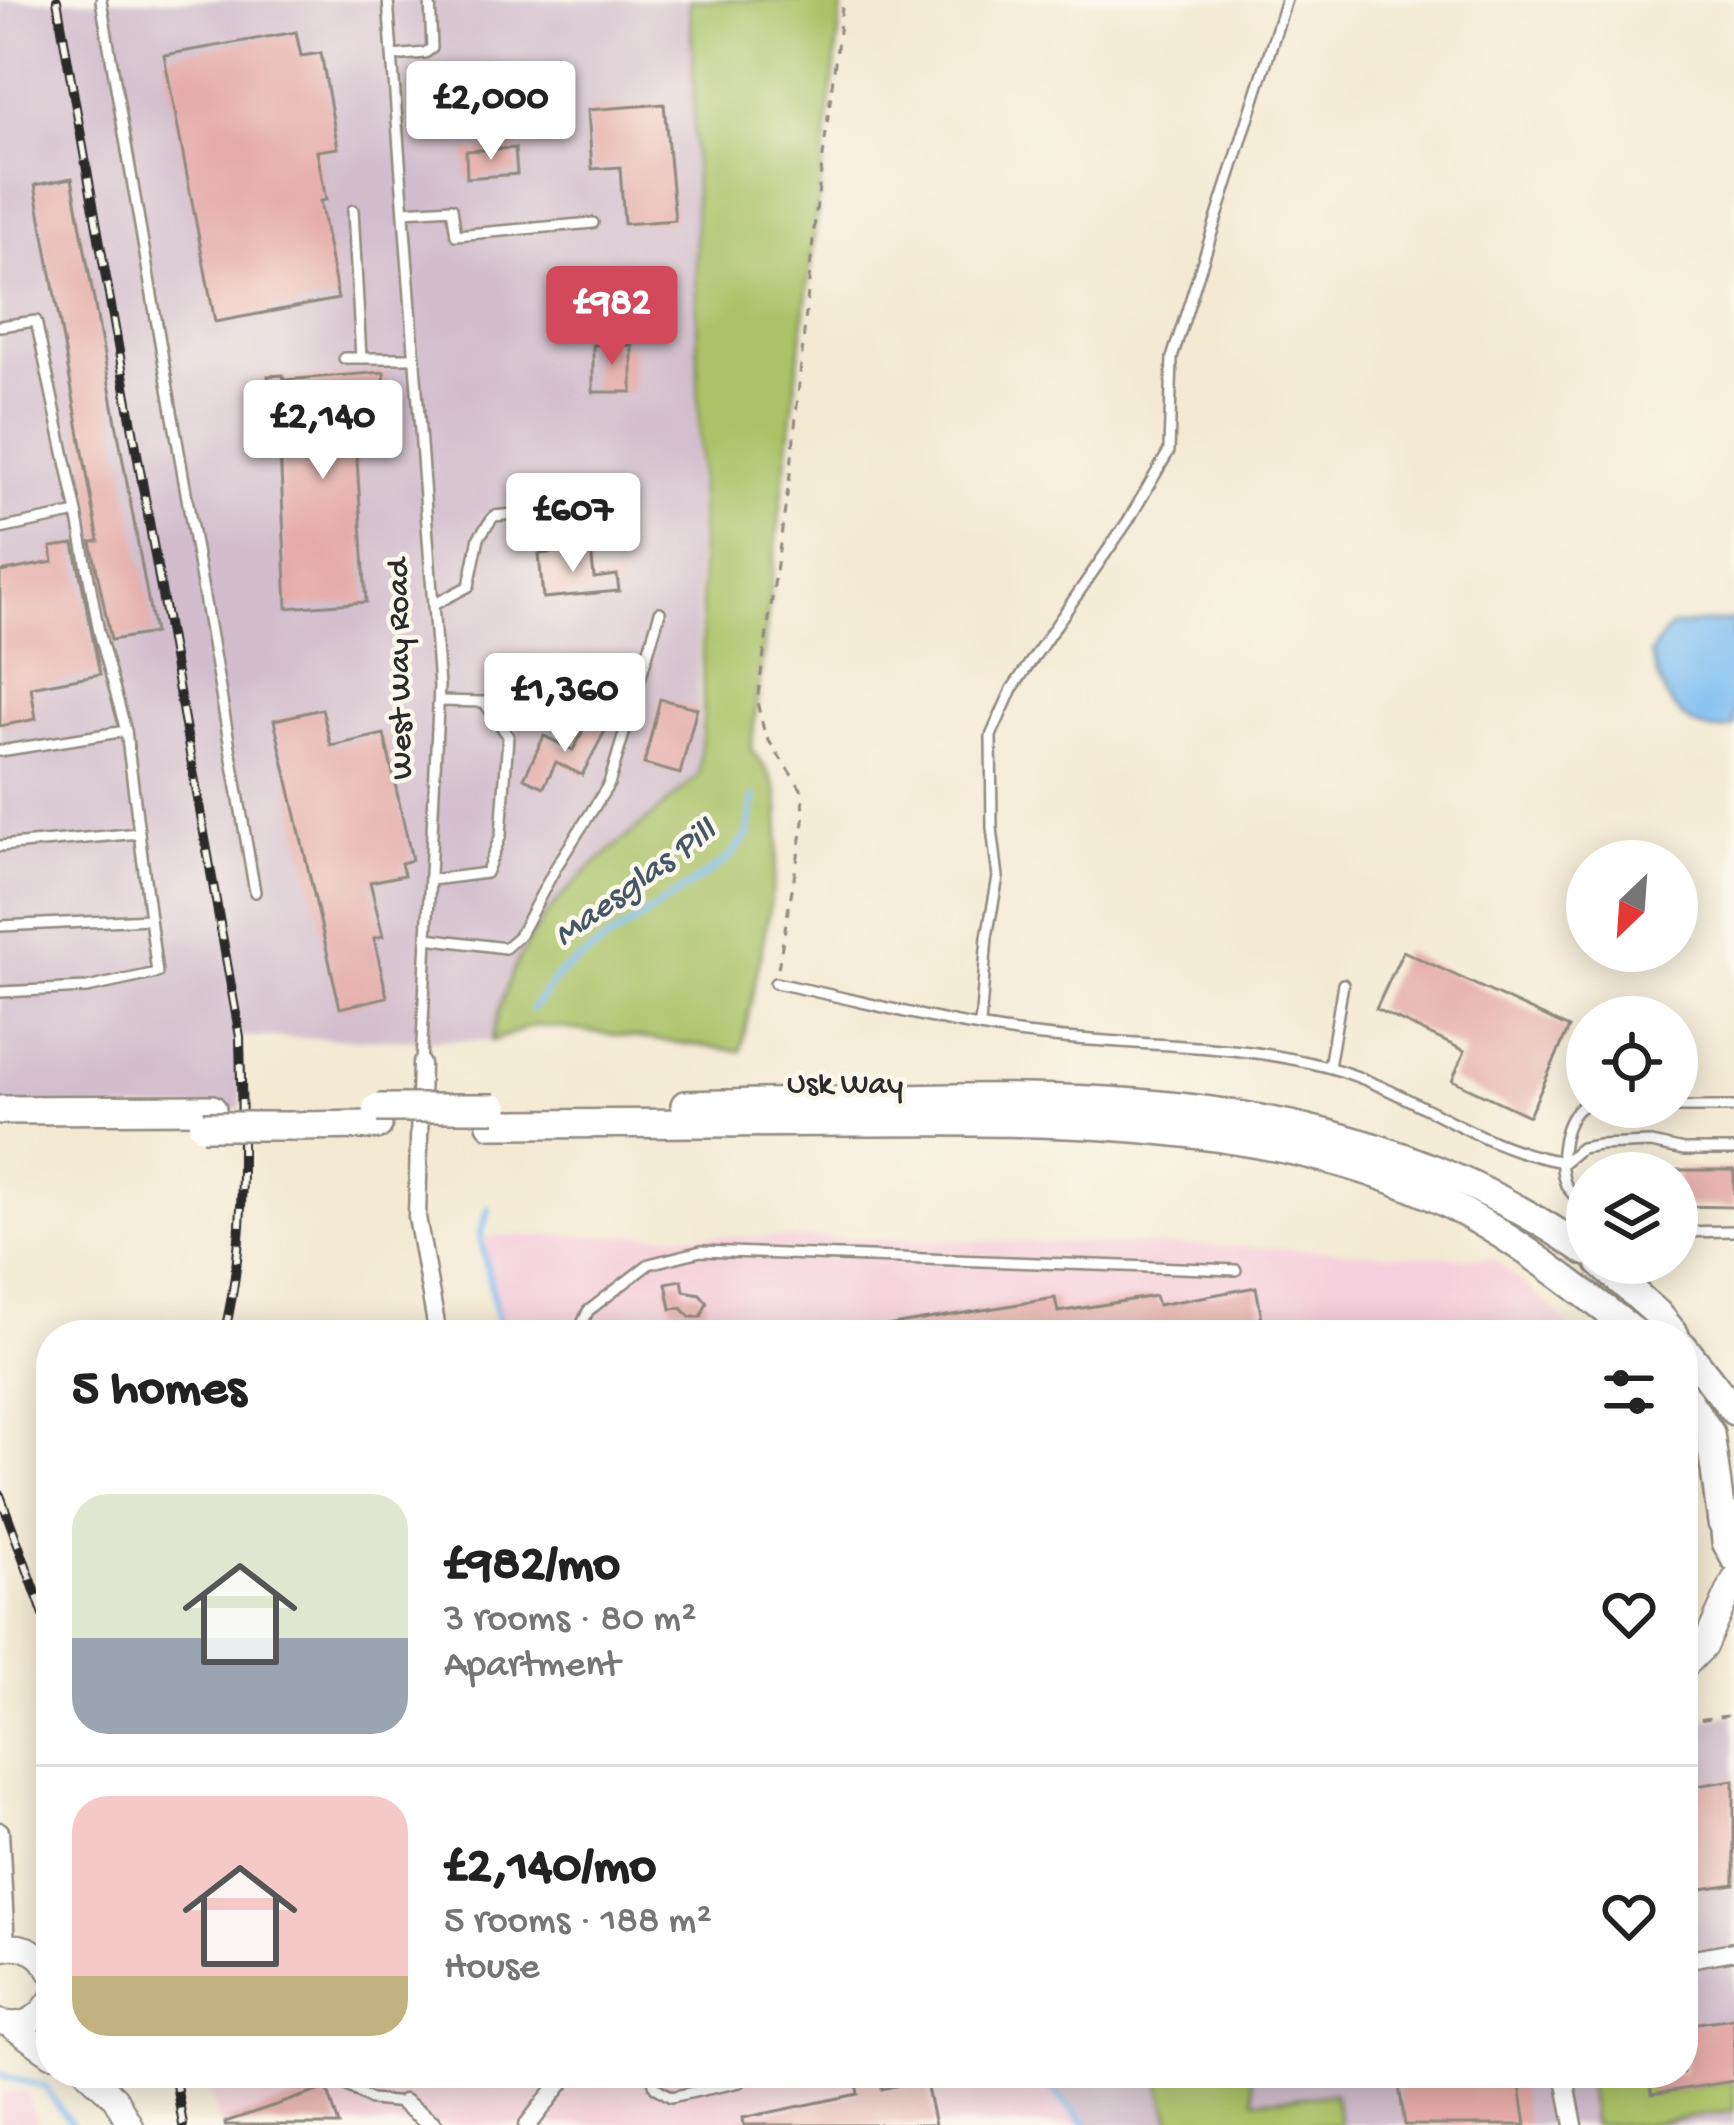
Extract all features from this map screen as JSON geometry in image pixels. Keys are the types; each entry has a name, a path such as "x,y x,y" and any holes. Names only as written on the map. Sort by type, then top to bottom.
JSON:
{"main road":[{"name":"Usk Way","path":"493,1116 1004,1099 1195,1106 1377,1145 1478,1186 1566,1238"},
{"name":"Usk Way","path":"0,1110 208,1118"},
{"name":"Usk Way","path":"0,1127 208,1118 493,1116 1012,1121 1196,1136 1288,1150 1426,1193 1523,1247 1618,1320"},
{"path":"1624,1284 1663,1320"},
{"path":"1698,1365 1734,1411"},
{"path":"1698,1415 1710,1433 1722,1523 1734,1557"},
{"path":"1722,1523 1724,1495 1734,1473"}],"street":[{"name":"West Way Road","path":"421,1064 417,1216 435,1320"},
{"path":"1698,1653 1734,1580"},
{"path":"1698,1659 1734,1634"},
{"path":"0,1831 3,1948 31,1949 36,1955"},
{"path":"1698,1957 1734,1951"},
{"path":"5,2024 36,2019"},
{"path":"5,2024 36,2044"},
{"path":"104,2088 130,2125"},
{"path":"528,2125 556,2088"},
{"path":"1567,2088 1574,2125"},
{"path":"404,2103 434,2125"}],"lane":[{"path":"101,0 255,892"},
{"name":"West Way Road","path":"388,0 440,701 421,1064"},
{"path":"393,56 432,48 430,0"},
{"path":"980,1025 998,877 991,736 1012,689 1128,521 1169,451 1172,358 1286,0"},
{"path":"404,211 452,208 455,235 593,224"},
{"path":"353,210 361,358"},
{"path":"0,326 36,321 99,632 126,731 157,973 88,988 0,992"},
{"path":"344,358 415,358"},
{"path":"434,605 469,586 479,537 494,516 572,508"},
{"path":"0,529 77,513"},
{"path":"428,938 505,948 520,936 556,867 609,784 660,612"},
{"path":"430,880 486,873 502,836 508,736 484,702 440,701"},
{"path":"0,751 126,731"},
{"path":"0,846 139,832"},
{"path":"0,926 150,919"},
{"path":"775,983 1016,1033 1253,1051 1330,1067 1373,1083 1515,1153 1564,1162 1581,1148 1625,1144 1734,1150"},
{"path":"1330,1067 1343,984"},
{"path":"1698,1107 1734,1107"},
{"path":"1566,1184 1567,1128"},
{"path":"1698,1232 1734,1231"},
{"path":"584,1320 588,1311 649,1264 701,1251 1236,1270"},
{"path":"351,2088 371,2100 404,2103"},
{"path":"656,2088 670,2097 719,2088"}],"path":[{"path":"775,983 802,837 803,792 765,735 758,701 791,468 815,219 843,0"},
{"path":"1698,1720 1734,1715"}],"shaded area":[{"path":"0,0 689,0 699,775 585,872 543,918 506,980 492,1041 241,1037 241,1109 0,1110"},
{"path":"662,1235 1247,1247 1494,1259 1563,1320 498,1320 480,1236"},
{"path":"1734,1715 1734,2125 1087,2125 1051,2088 1698,2088 1698,1720"},
{"path":"209,2088 1051,2088 1087,2125 220,2125"},
{"path":"26,2090 38,2125 0,2125 0,2094"}],"green space":[{"path":"689,0 843,0 751,750 774,784 779,811 768,917 741,1051 533,1026 492,1041 504,993 543,919 598,861 699,775 703,714"},
{"path":"1734,2081 1734,2111 1640,2125 1593,2125 1588,2088 1652,2088 1653,2094"},
{"path":"1161,2088 1253,2088 1255,2100 1334,2094 1341,2125 1172,2125"}],"water":[{"path":"1734,620 1734,727 1701,727 1677,712 1650,654 1671,626"}],"building":[{"path":"296,32 301,56 321,53 338,148 317,151 326,200 320,201 338,299 215,322 164,55"},
{"path":"664,104 675,220 624,224 620,167 592,169 588,110"},
{"path":"515,148 517,174 467,178 466,151"},
{"path":"72,178 154,633 111,640 91,542 99,541 35,185"},
{"path":"593,345 632,345 632,392 593,392"},
{"path":"384,372 388,425 355,428 366,602 287,608 280,447 272,447 268,376 283,375 284,380"},
{"path":"74,544 100,674 31,687 36,719 0,726 0,572 53,562 51,547"},
{"path":"591,549 594,578 617,575 619,591 543,598 539,554"},
{"path":"660,699 697,708 680,774 644,764"},
{"path":"322,709 331,746 384,734 412,860 401,863 404,875 370,882 383,936 374,938 387,997 340,1008 274,720"},
{"path":"588,720 606,729 582,775 556,762 544,787 524,778 544,736 573,750"},
{"path":"1403,951 1566,1027 1566,1035 1529,1116 1452,1080 1465,1051 1376,1009"},
{"path":"1698,1170 1734,1170 1734,1207 1698,1206"},
{"path":"682,1280 684,1291 700,1294 707,1302 701,1317 690,1317 682,1308 671,1309 666,1283"},
{"path":"1256,1287 1262,1320 922,1320 1055,1298 1058,1312 1155,1296 1158,1305"},
{"path":"1734,1780 1734,1884 1698,1890 1698,1786"},
{"path":"1734,2018 1734,2081 1698,2087 1698,2023"},
{"path":"327,2088 339,2125 225,2125 225,2122"},
{"path":"857,2088 927,2088 935,2125 744,2125 743,2118 858,2094"},
{"path":"1399,2088 1520,2088 1526,2125 1405,2125"},
{"path":"1651,2088 1690,2088 1652,2094"}],"waterway":[{"name":"Maesglas Pill","path":"532,1009 560,973 727,860 748,835 754,797"},
{"path":"489,1208 480,1236 498,1320"},
{"path":"0,2075 36,2085"},
{"path":"46,2088 72,2125"},
{"path":"1051,2088 1087,2125"}],"railway":[{"path":"57,0 240,1037 240,1224 227,1320"},
{"path":"0,1495 36,1593"},
{"path":"177,2088 183,2125"}]}
